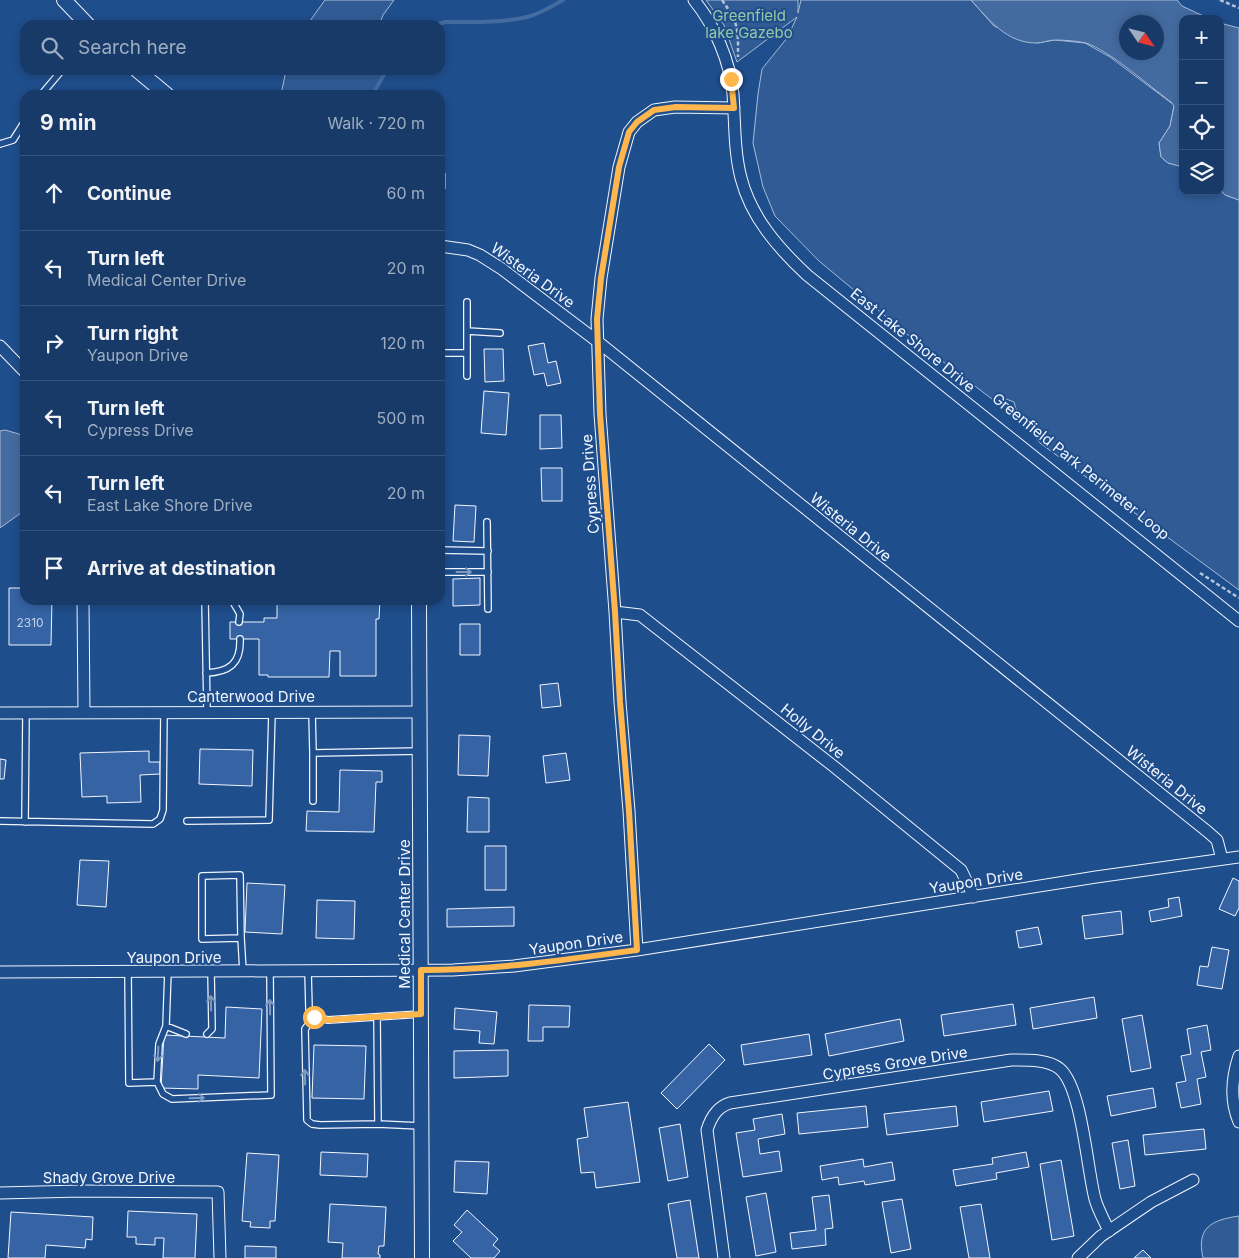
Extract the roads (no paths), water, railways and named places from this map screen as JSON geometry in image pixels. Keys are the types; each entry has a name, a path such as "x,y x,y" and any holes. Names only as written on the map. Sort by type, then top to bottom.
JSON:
{"street":[{"path":"64,0 83,20"},
{"name":"East Lake Shore Drive","path":"694,0 715,33 731,79 736,156 746,194 758,218 773,239 814,281 1239,621"},
{"path":"143,75 161,90"},
{"name":"Cypress Drive","path":"637,950 629,811 600,414 597,319 601,278 619,167 629,132 637,122 654,110 676,107 734,108"},
{"name":"Wisteria Drive","path":"445,247 468,250 492,262 597,341 1208,832 1217,840 1222,859"},
{"path":"0,346 20,367"},
{"path":"83,605 84,712"},
{"name":"Medical Center Drive","path":"419,605 422,1258"},
{"name":"Holly Drive","path":"615,612 640,615 832,765 960,870 974,898"},
{"name":"Canterwood Drive","path":"0,713 164,711 419,712"},
{"name":"Yaupon Drive","path":"0,972 477,970 637,950 974,898 1096,877 1239,857"},
{"path":"1239,1056 1236,1066 1233,1102 1239,1122"},
{"name":"Cypress Grove Drive","path":"724,1258 708,1130 713,1115 724,1105 730,1102 1011,1060 1038,1061 1054,1066 1060,1068 1068,1078 1080,1118 1095,1199 1109,1231"},
{"path":"1078,1258 1109,1231 1151,1202 1194,1180"},
{"name":"Shady Grove Drive","path":"0,1193 90,1191 218,1192 220,1258"}],"lane":[{"path":"45,90 58,75"},
{"path":"0,144 13,140 20,129"},
{"path":"467,302 467,376"},
{"path":"467,331 500,333"},
{"path":"445,353 467,353"},
{"path":"487,522 488,609"},
{"path":"445,550 488,551"},
{"path":"445,572 488,572"},
{"path":"205,605 207,711"},
{"path":"235,605 240,614 239,622"},
{"path":"206,673 222,672 236,661 240,648 240,639"},
{"path":"0,821 153,824 160,818 163,810 164,711"},
{"path":"25,822 26,712"},
{"path":"187,821 269,820 272,712"},
{"path":"312,712 313,801"},
{"path":"313,753 420,751"},
{"path":"241,938 202,939 202,876 240,875 243,971"},
{"path":"207,1034 212,1029 211,971"},
{"path":"168,972 166,1026 159,1044 157,1082 163,1094 172,1099 272,1095 270,971"},
{"path":"308,971 309,1009 314,1017 328,1020 421,1014"},
{"path":"128,972 129,1082 157,1082"},
{"path":"314,1017 305,1029 307,1120 312,1124 320,1126 378,1124 421,1126"},
{"path":"377,1017 378,1124"},
{"path":"166,1026 186,1034"}],"waterway":[{"path":"445,22 517,19 541,12 563,0"},
{"path":"375,90 384,75"}],"park label":[{"name":"Greenfield lake Gazebo","path":"749,24"}]}
